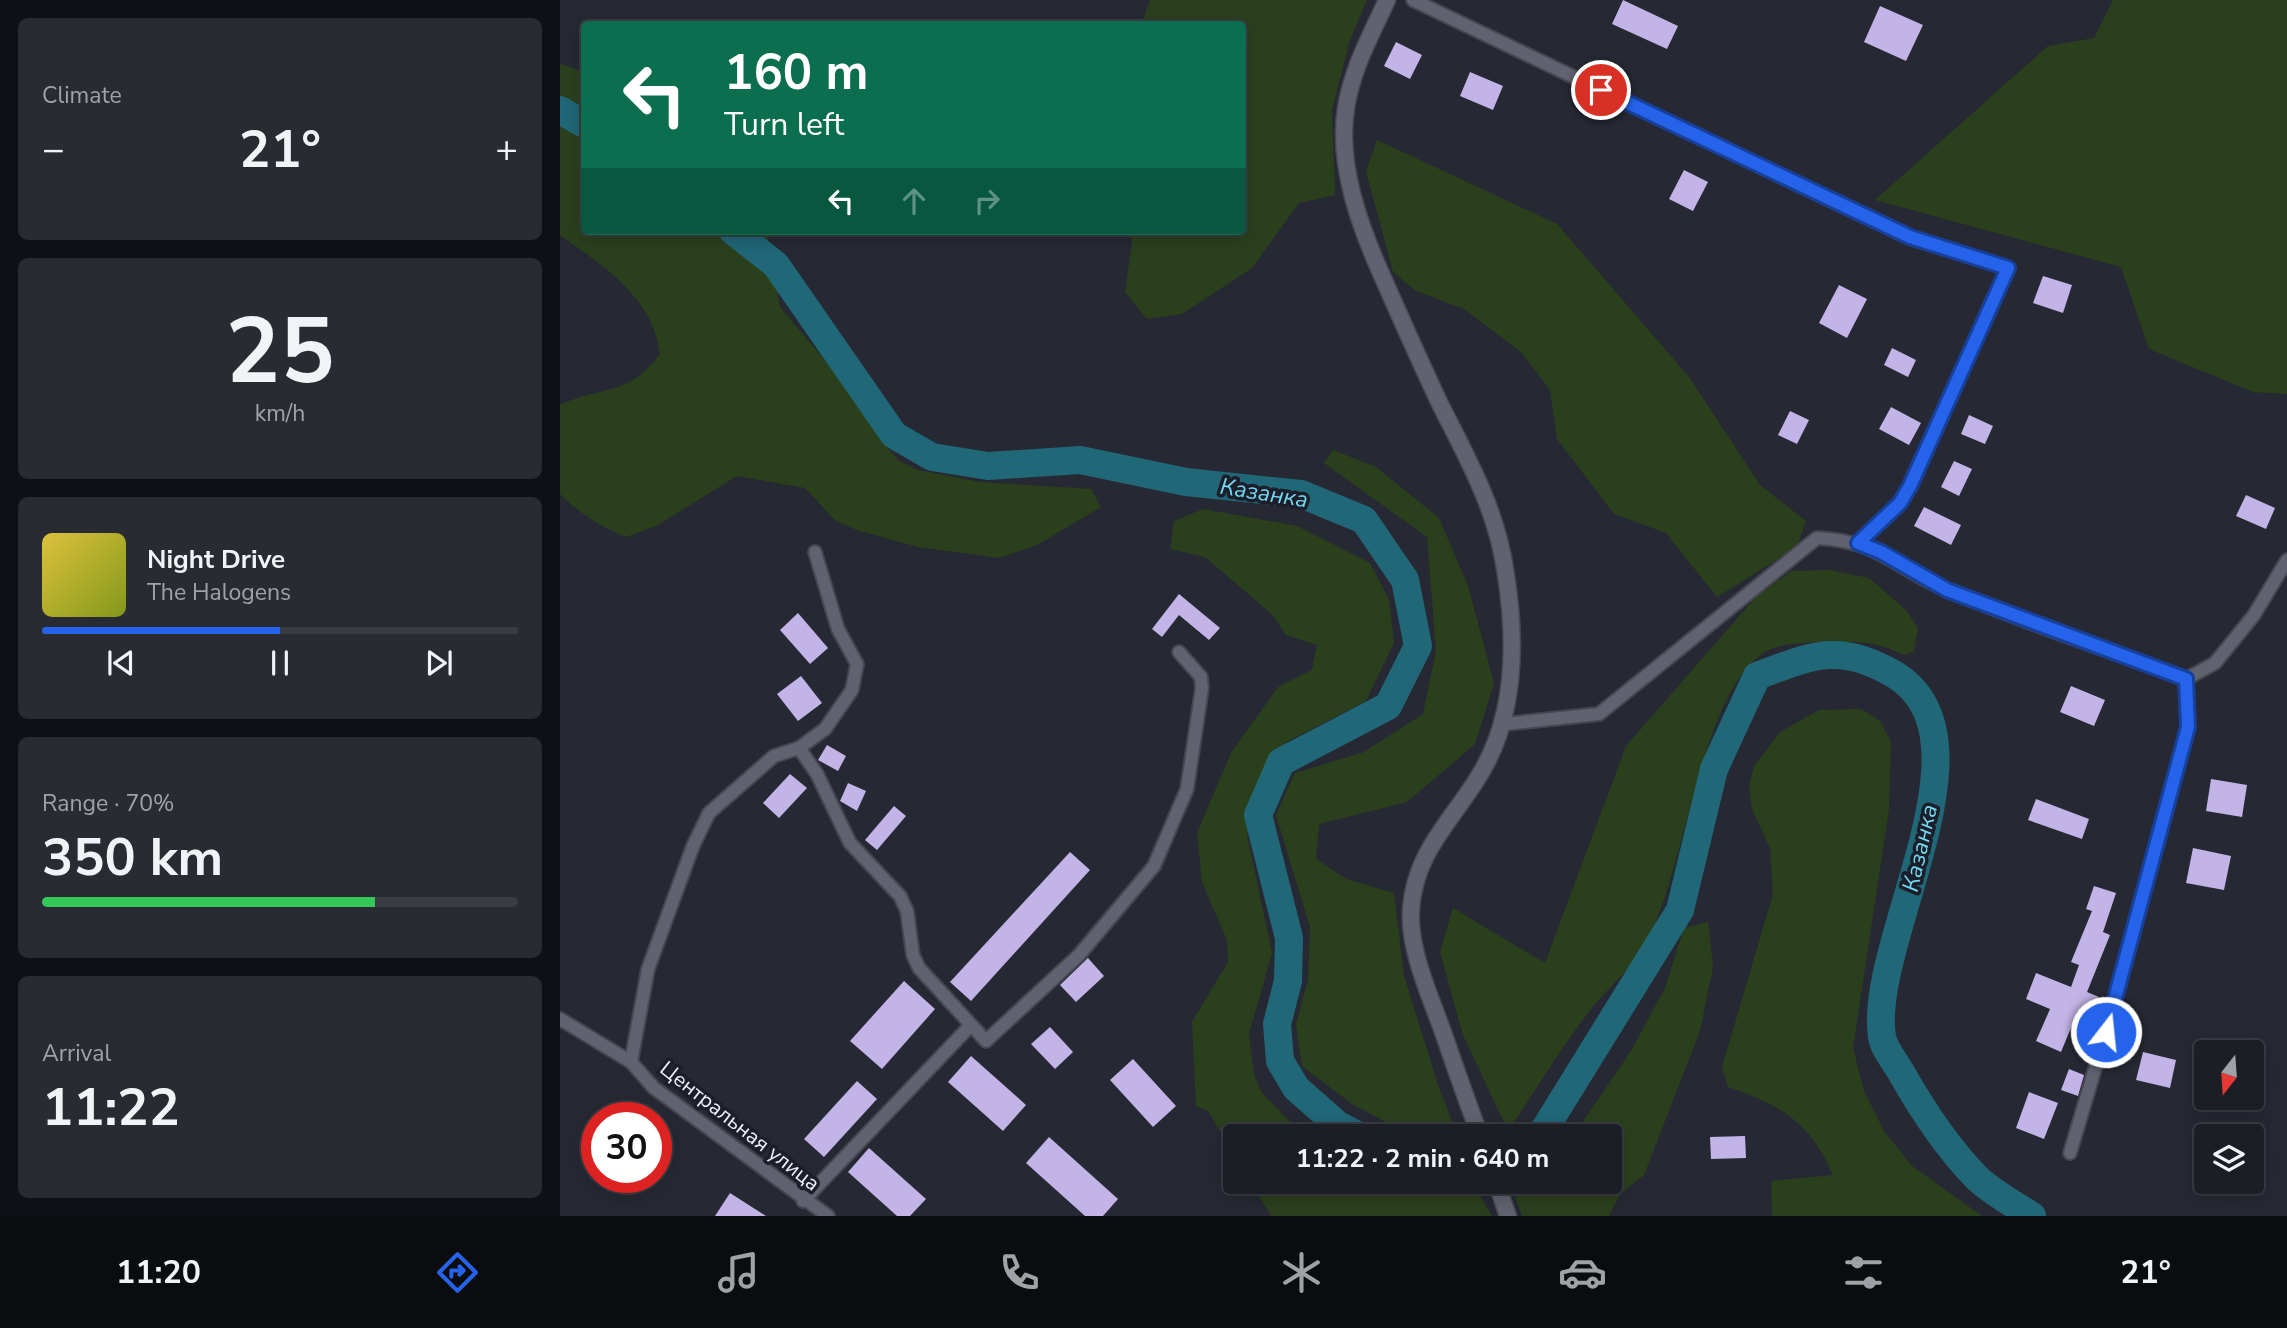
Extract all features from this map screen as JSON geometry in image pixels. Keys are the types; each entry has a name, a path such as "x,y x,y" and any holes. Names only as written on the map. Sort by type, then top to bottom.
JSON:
{"street":[{"path":"1387,0 1353,76 1345,111 1347,163 1355,205 1370,249 1499,530 1512,608 1510,684 1504,724 1482,771 1436,833 1422,864 1410,910 1418,965 1475,1124"},
{"path":"1413,0 1910,237 2008,268 1907,492 1900,503 1858,543"},
{"path":"1504,724 1599,714 1817,538 1858,543 1881,552 1947,590 2186,679 2215,663 2254,615 2287,560"},
{"path":"631,1062 648,969 693,846 709,813 774,756 799,748 825,729 852,690 857,664 838,629 815,552"},
{"path":"799,748 817,774 850,843 900,896 907,911 913,955 919,968 986,1041 1079,955 1154,866 1186,789 1202,688 1200,677 1179,652"},
{"path":"2070,1153 2113,1008 2188,727 2186,679"},
{"name":"Центральная улица","path":"560,1019 631,1062 654,1088 828,1216"},
{"path":"803,1200 971,1025"},
{"path":"1500,1194 1508,1216"}],"green space":[{"path":"1150,0 1367,0 1350,40 1332,110 1335,195 1299,203 1252,268 1182,314 1147,319 1125,292 1132,242 1130,235 1246,235 1246,21 1142,21"},
{"path":"2113,0 2287,0 2287,394 2253,392 2149,349 2121,267 1875,200 2048,46 2094,38"},
{"path":"560,64 581,71 581,235 768,235 780,307 849,389 884,444 899,461 918,470 980,482 1091,489 1101,507 1037,545 999,558 918,547 857,530 836,521 805,488 737,476 656,526 626,537 599,524 560,494 560,405 626,384 648,368 660,354 655,334 637,299 609,271 560,235"},
{"path":"1377,140 1557,224 1689,377 1760,485 1806,521 1797,547 1717,597 1666,533 1614,514 1557,439 1550,390 1522,353 1464,309 1416,291 1393,272 1366,171"},
{"path":"1333,450 1376,467 1439,518 1468,586 1494,683 1475,744 1407,802 1319,824 1316,859 1346,879 1394,893 1404,976 1439,1088 1453,1124 1390,1124 1352,1104 1302,1066 1296,1024 1308,980 1310,927 1276,815 1295,773 1364,752 1423,714 1436,651 1427,537 1324,463"},
{"path":"1203,509 1297,526 1370,563 1389,600 1394,643 1366,701 1288,741 1271,755 1262,774 1247,835 1272,953 1249,1034 1254,1075 1262,1093 1292,1124 1223,1124 1223,1136 1208,1111 1196,1106 1192,1022 1228,962 1227,940 1202,882 1197,833 1231,753 1278,687 1312,670 1317,645 1286,635 1273,615 1205,557 1170,549 1174,521"},
{"path":"1829,570 1869,578 1906,610 1918,628 1914,651 1904,655 1875,644 1858,642 1795,644 1765,652 1743,673 1724,704 1709,743 1672,874 1660,912 1646,943 1581,1023 1513,1124 1505,1124 1463,1035 1440,952 1453,908 1545,963 1626,746 1756,597 1791,571"},
{"path":"1861,709 1880,721 1891,742 1889,809 1853,1048 1864,1091 1884,1131 1912,1166 1982,1216 1772,1216 1771,1181 1833,1175 1804,1129 1792,1118 1764,1101 1728,1087 1722,1067 1773,894 1770,848 1752,809 1749,786 1754,766 1780,732 1819,710"},
{"path":"1708,922 1713,967 1700,1031 1644,1175 1622,1192 1622,1124 1581,1124 1631,1051 1665,988 1684,928"},
{"path":"1258,1194 1478,1194 1492,1216 1271,1216"},
{"path":"1514,1194 1620,1194 1609,1216 1522,1216"}],"building":[{"path":"1623,0 1678,26 1667,49 1612,24"},
{"path":"1880,6 1923,25 1906,61 1864,42"},
{"path":"1396,42 1422,55 1410,79 1384,66"},
{"path":"1470,72 1503,86 1493,110 1460,96"},
{"path":"1684,170 1708,182 1693,211 1669,199"},
{"path":"2043,276 2072,285 2063,313 2033,303"},
{"path":"1839,285 1867,299 1847,338 1819,323"},
{"path":"1892,348 1916,360 1908,377 1884,365"},
{"path":"1891,407 1921,423 1909,445 1879,429"},
{"path":"1790,411 1809,420 1797,444 1778,435"},
{"path":"1969,415 1993,426 1985,444 1961,434"},
{"path":"1954,461 1972,469 1959,496 1941,487"},
{"path":"2246,495 2275,508 2266,529 2236,516"},
{"path":"1924,507 1961,525 1951,545 1914,526"},
{"path":"1179,594 1220,628 1209,640 1179,615 1162,637 1152,629"},
{"path":"798,613 828,648 810,664 780,630"},
{"path":"801,676 822,703 798,721 777,694"},
{"path":"2071,686 2105,700 2094,726 2060,712"},
{"path":"827,745 846,756 838,771 818,760"},
{"path":"790,774 807,788 779,818 763,803"},
{"path":"2211,779 2247,785 2242,817 2206,811"},
{"path":"848,783 866,791 857,811 840,801"},
{"path":"2036,799 2089,819 2082,839 2028,820"},
{"path":"894,806 906,816 877,850 865,840"},
{"path":"2193,848 2231,856 2224,890 2186,883"},
{"path":"1070,852 1090,870 971,1001 950,982"},
{"path":"2094,886 2116,893 2103,932 2110,935 2087,992 2099,997 2092,1017 2078,1011 2061,1052 2036,1041 2050,1009 2026,999 2036,973 2071,987 2079,965 2071,962 2092,911 2086,909"},
{"path":"1088,958 1104,976 1076,1002 1060,985"},
{"path":"904,981 935,1009 882,1069 850,1041"},
{"path":"1050,1027 1073,1052 1055,1069 1031,1044"},
{"path":"2143,1052 2176,1060 2170,1088 2136,1080"},
{"path":"971,1056 1026,1105 1003,1131 948,1082"},
{"path":"1133,1059 1176,1106 1153,1127 1110,1080"},
{"path":"2069,1069 2084,1075 2078,1096 2061,1090"},
{"path":"857,1081 877,1099 824,1157 804,1139"},
{"path":"2029,1092 2058,1103 2044,1139 2016,1128"},
{"path":"1745,1136 1746,1158 1711,1159 1710,1137"},
{"path":"1049,1137 1118,1199 1103,1216 1085,1216 1026,1163"},
{"path":"869,1148 926,1199 910,1216 897,1216 848,1172"},
{"path":"730,1193 766,1216 715,1216"}],"waterway":[{"name":"Казанка","path":"560,110 581,122"},
{"name":"Казанка","path":"738,235 776,265 894,435 932,457 988,466 1080,460 1186,482 1301,494 1364,520 1405,580 1418,646 1388,706 1281,762 1258,815 1289,938 1288,981 1277,1024 1280,1061 1296,1088 1337,1124"},
{"name":"Казанка","path":"1548,1124 1680,910 1714,769 1757,676 1824,655 1856,658 1892,673 1923,703 1935,743 1933,791 1923,843 1893,949 1883,997 1883,1042 1927,1115 1965,1165 1989,1188 2032,1216"}],"route":[{"path":"1601,90 1910,237 2008,268 1910,486 1900,503 1858,543 1881,552 1947,590 2186,679 2188,727 2106,1032"}]}
